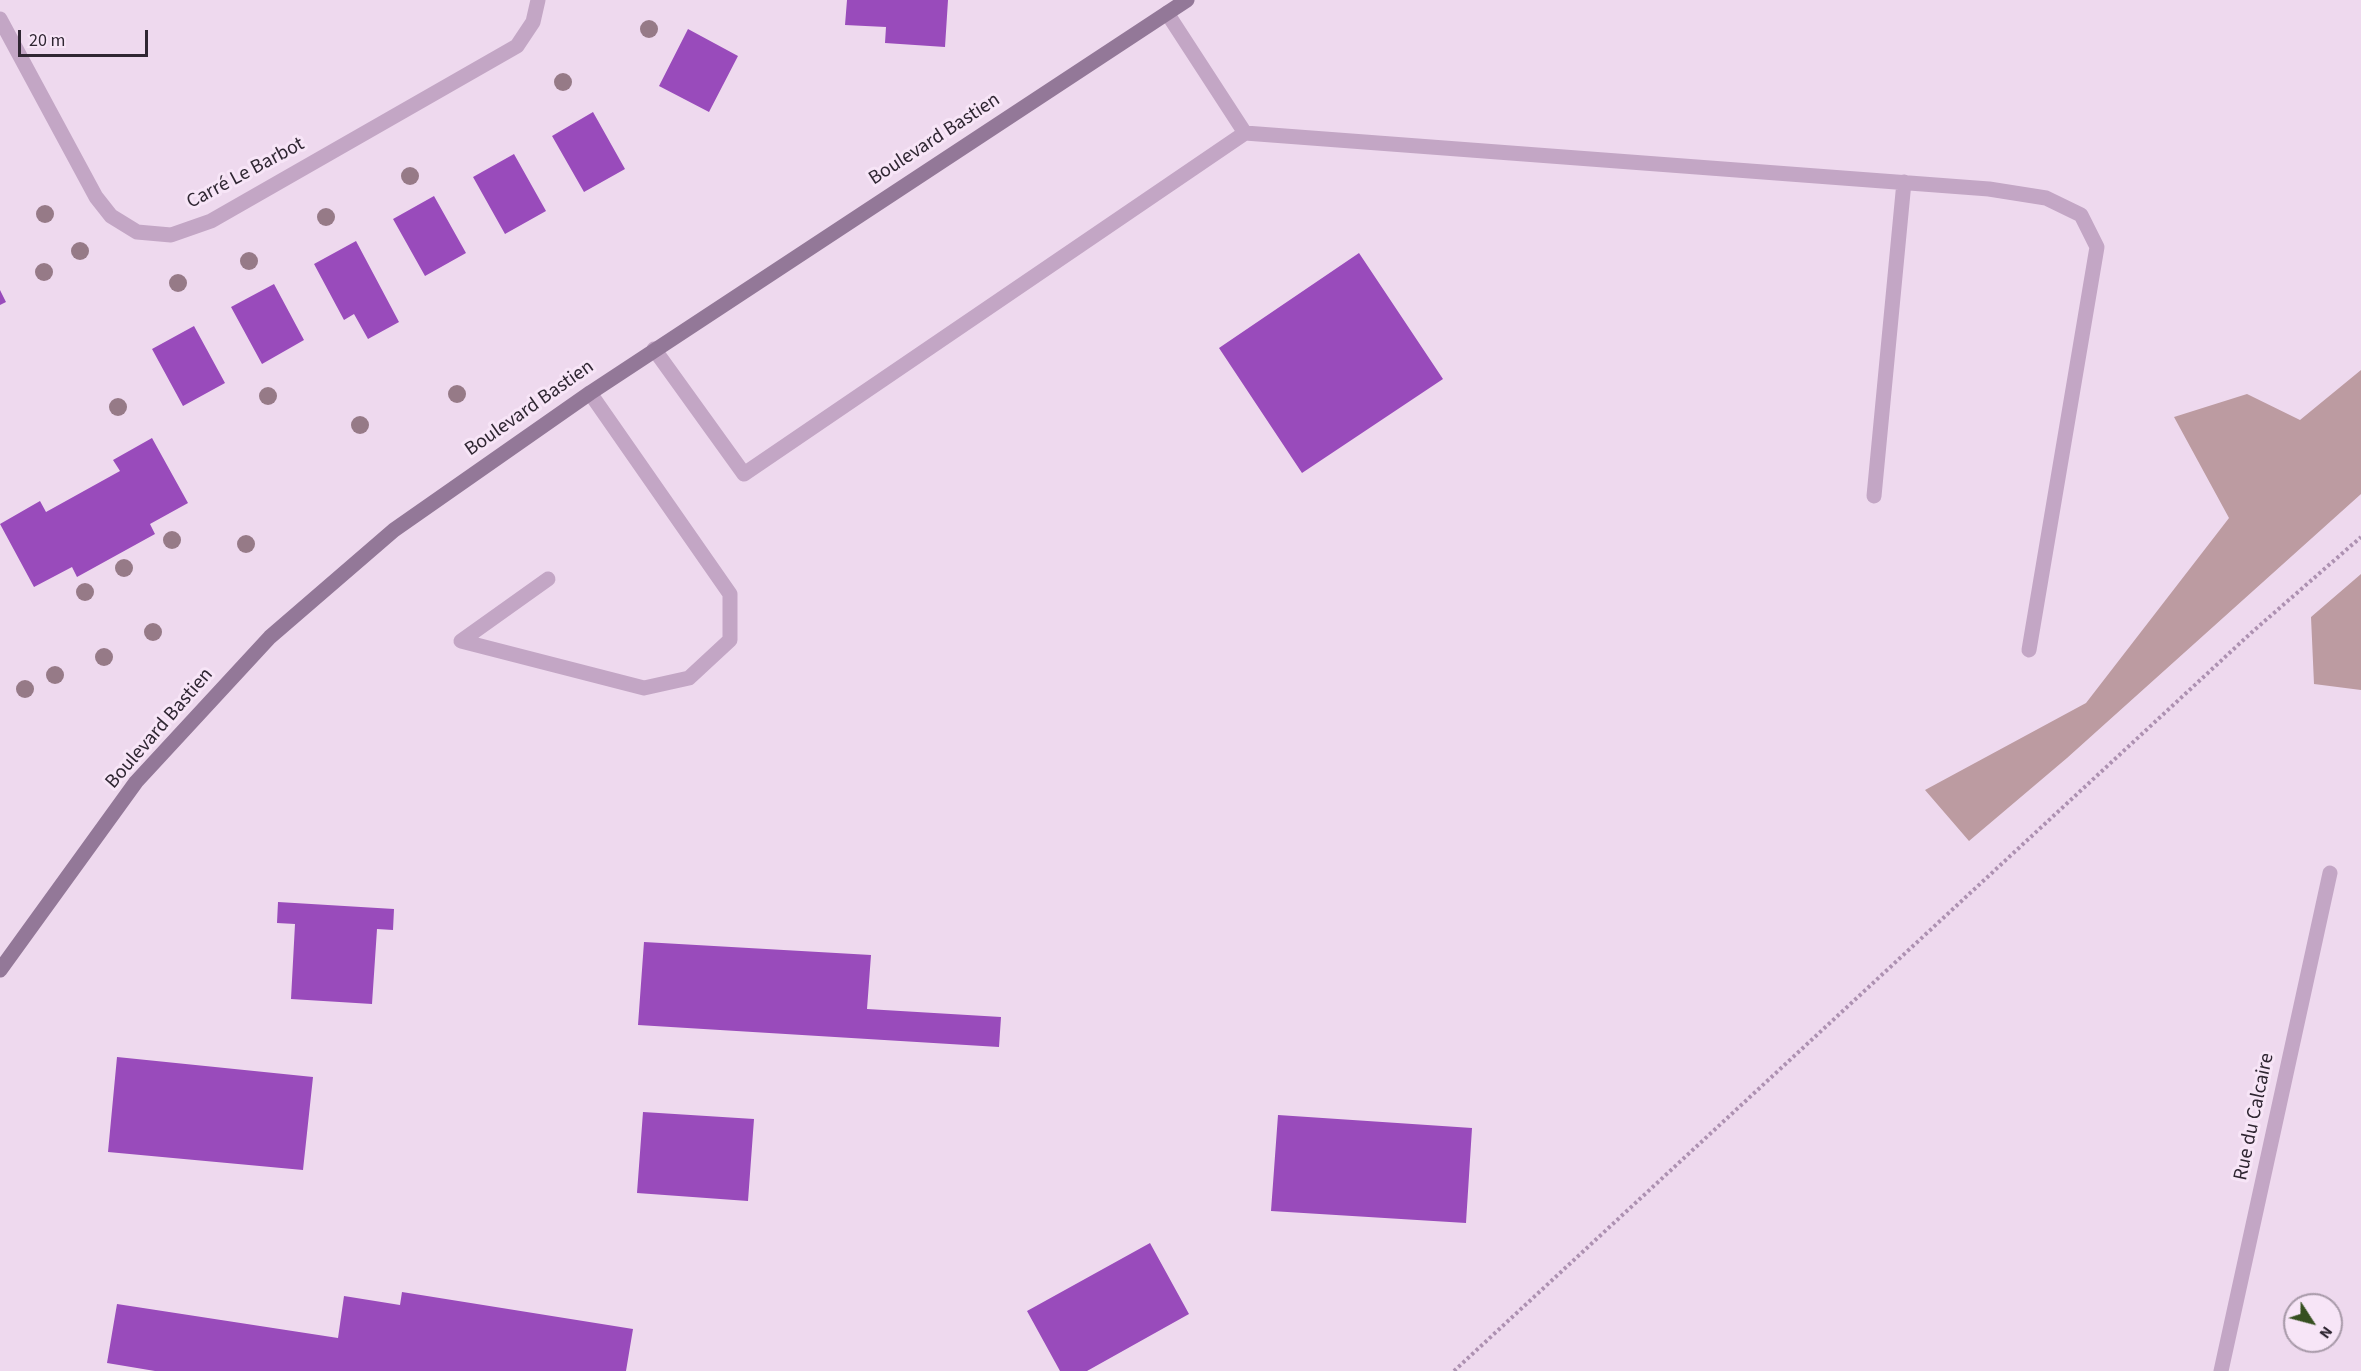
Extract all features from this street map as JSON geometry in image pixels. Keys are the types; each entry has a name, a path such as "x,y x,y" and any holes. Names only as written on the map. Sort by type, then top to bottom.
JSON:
{"main road":[{"name":"Boulevard Bastien","path":"0,970 136,782 270,637 394,530 654,349 1187,0"}],"street":[{"name":"Carré Le Barbot","path":"0,19 96,197 111,216 137,232 171,235 211,222 517,46 533,22 538,0"},
{"path":"1167,14 1245,133"},
{"path":"654,349 744,474 1245,133 1904,182 1989,189 2046,198 2081,216 2097,247 2029,650"},
{"path":"1874,496 1904,182"},
{"path":"548,579 461,641 644,688 689,678 730,640 730,594 590,393"},
{"name":"Rue du Calcaire","path":"2221,1371 2330,873"}],"path":[{"path":"1454,1371 2234,649 2361,537"}],"shaded area":[{"path":"2361,370 2361,494 2067,758 1969,841 1925,790 2086,703 2229,518 2174,417 2247,394 2300,420"},
{"path":"2361,574 2361,690 2314,684 2311,617"}],"building":[{"path":"847,0 948,0 945,47 885,43 886,27 845,25"},
{"path":"688,29 738,56 709,112 659,86"},
{"path":"593,112 625,169 584,192 552,136"},
{"path":"514,154 546,211 505,234 473,177"},
{"path":"434,196 466,253 425,276 393,219"},
{"path":"356,241 399,322 368,339 354,314 344,320 314,264"},
{"path":"1359,253 1443,379 1302,473 1219,348"},
{"path":"274,284 304,340 262,364 231,307"},
{"path":"0,290 6,302 0,305"},
{"path":"194,326 225,383 183,406 152,349"},
{"path":"152,438 188,503 150,524 155,534 77,577 72,567 34,587 0,524 40,501 46,512 120,471 113,460"},
{"path":"278,902 394,909 393,930 377,929 372,1004 291,999 295,924 277,923"},
{"path":"644,942 871,955 867,1009 1001,1017 999,1047 638,1025"},
{"path":"117,1057 313,1077 303,1170 108,1152"},
{"path":"643,1112 754,1119 748,1201 637,1193"},
{"path":"1278,1115 1472,1128 1466,1223 1271,1211"},
{"path":"1150,1243 1189,1314 1087,1371 1060,1371 1027,1311"},
{"path":"402,1292 633,1329 626,1371 155,1371 107,1363 117,1304 338,1338 344,1296 400,1305"}]}
